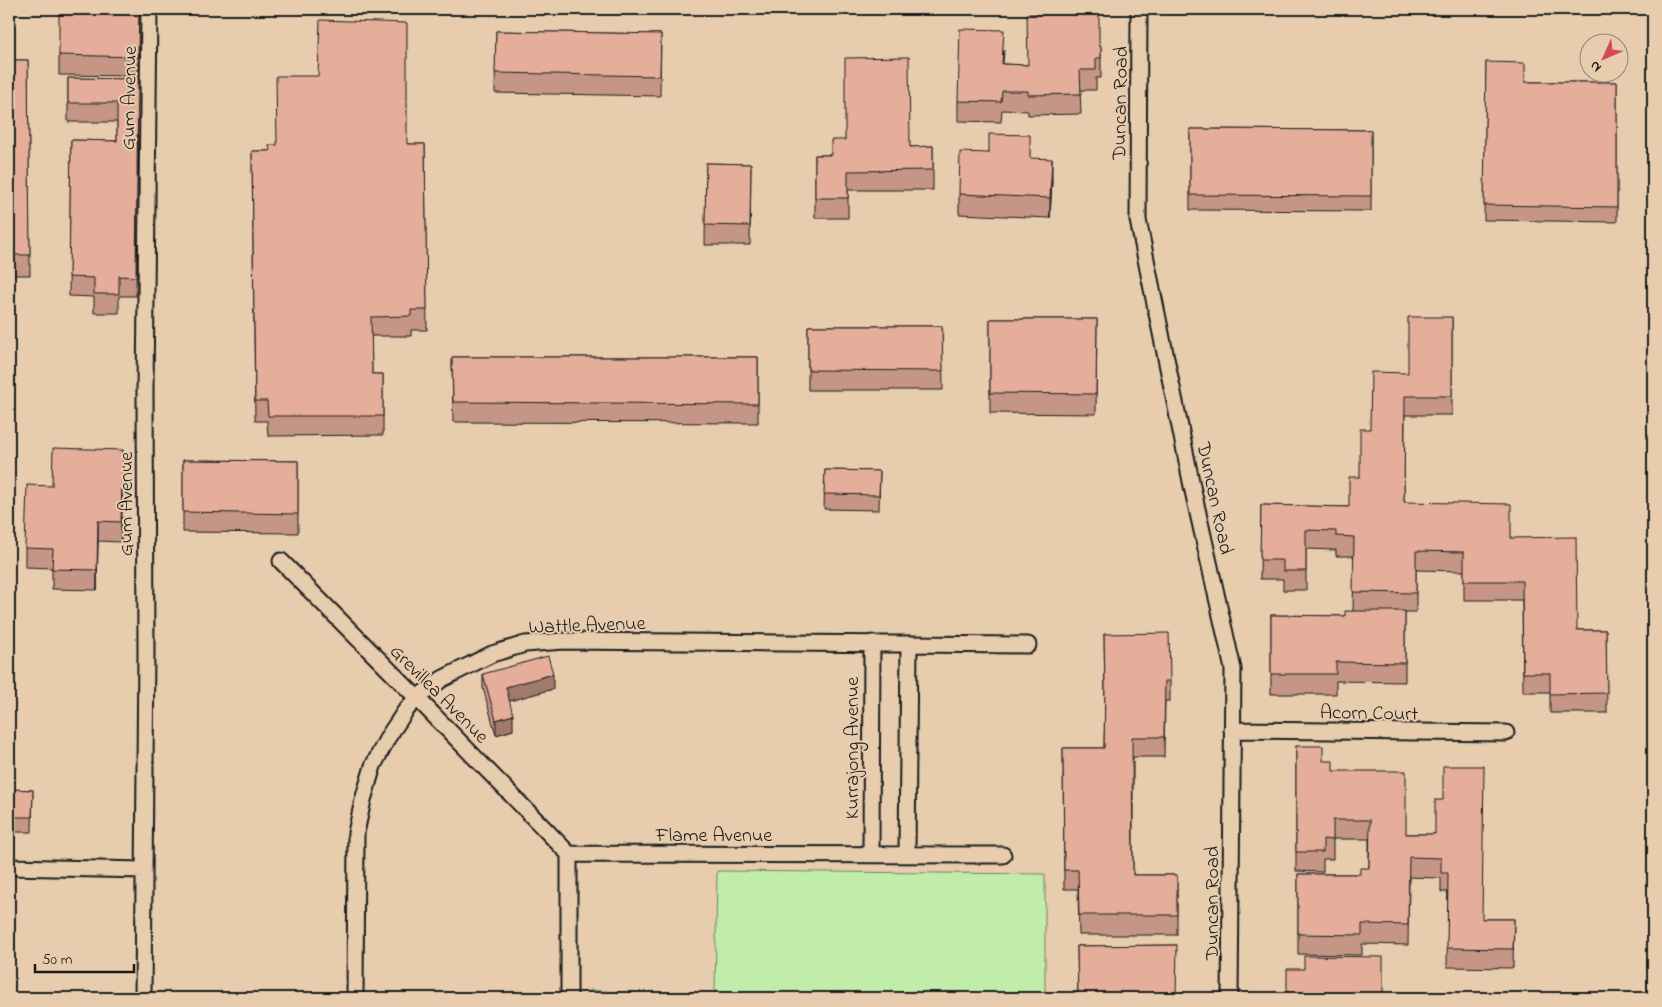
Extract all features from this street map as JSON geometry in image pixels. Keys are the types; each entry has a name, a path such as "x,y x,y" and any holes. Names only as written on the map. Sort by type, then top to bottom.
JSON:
{"street":[{"name":"Gum Avenue","path":"143,998 146,651 145,382 149,9"},
{"name":"Duncan Road","path":"1139,9 1138,220 1193,491 1233,669 1230,998"},
{"name":"Grevillea Avenue","path":"281,561 569,854"},
{"name":"Wattle Avenue","path":"354,998 356,833 363,800 373,766 388,737 406,710 417,698 442,678 492,654 525,644 563,641 1028,645"},
{"name":"Kurrajong Avenue","path":"870,854 872,643"},
{"path":"906,854 909,644"},
{"name":"Acorn Court","path":"1232,730 1506,733"},
{"path":"569,854 569,998"},
{"name":"Flame Avenue","path":"569,854 1003,855"},
{"path":"9,867 144,870"}],"green space":[{"path":"717,871 1045,874 1045,998 715,998"},
{"path":"589,990 614,992 623,998 588,998"}],"building":[{"path":"59,9 139,9 138,57 59,55"},
{"path":"1099,13 1101,58 1096,58 1096,70 1080,70 1081,94 1028,95 1028,91 1002,91 1001,102 958,101 960,29 1004,30 1002,64 1028,65 1027,14"},
{"path":"320,20 407,23 407,144 425,144 427,310 411,310 411,316 371,317 372,374 383,374 383,416 268,416 267,401 255,401 252,151 270,151 269,145 277,145 276,76 318,76"},
{"path":"496,31 661,34 660,76 495,73"},
{"path":"909,57 910,147 933,146 933,170 848,171 848,198 815,198 815,155 831,155 831,140 845,140 845,58"},
{"path":"9,60 28,60 30,255 9,255"},
{"path":"1486,62 1525,63 1525,82 1617,82 1617,207 1484,205"},
{"path":"68,78 138,79 136,277 119,276 119,294 94,294 94,278 69,277 71,140 117,141 117,103 68,103"},
{"path":"1190,129 1371,130 1371,196 1190,195"},
{"path":"989,134 1030,135 1030,158 1052,159 1050,198 959,194 960,152 989,153"},
{"path":"706,163 751,164 750,226 705,225"},
{"path":"1408,317 1452,317 1452,396 1405,396 1404,502 1511,504 1511,538 1576,537 1577,630 1606,630 1607,693 1550,694 1550,673 1523,673 1522,581 1464,581 1464,552 1416,551 1416,593 1353,592 1354,537 1336,536 1336,531 1306,530 1306,571 1283,571 1283,560 1260,560 1261,505 1349,507 1349,477 1360,477 1360,429 1370,429 1371,372 1408,373"},
{"path":"990,319 1097,319 1096,394 990,393"},
{"path":"808,326 942,326 943,371 808,370"},
{"path":"452,357 758,357 758,404 453,402"},
{"path":"53,448 123,450 121,522 98,521 97,570 52,569 53,549 25,548 27,485 52,486"},
{"path":"183,460 298,461 298,514 183,512"},
{"path":"825,470 880,471 879,495 824,494"},
{"path":"1345,611 1405,611 1405,663 1336,662 1336,674 1271,674 1271,615 1345,616"},
{"path":"1169,633 1170,681 1165,681 1164,737 1132,737 1133,875 1177,875 1177,915 1079,915 1078,870 1064,870 1063,748 1104,748 1104,634"},
{"path":"548,656 553,674 506,687 513,715 496,720 483,674"},
{"path":"1296,746 1323,746 1323,761 1333,761 1333,771 1406,771 1406,834 1435,834 1435,800 1443,800 1443,766 1484,766 1482,919 1514,919 1513,949 1447,948 1448,873 1441,873 1441,858 1409,857 1408,925 1362,924 1362,935 1298,934 1298,874 1360,874 1360,868 1369,868 1370,820 1333,820 1333,840 1323,839 1323,852 1296,852"},
{"path":"1653,754 1653,898 1650,898"},
{"path":"9,789 33,790 32,817 9,817"},
{"path":"1177,945 1176,998 1078,998 1077,946"},
{"path":"1304,956 1383,957 1383,998 1287,998 1287,969 1304,969"}]}
